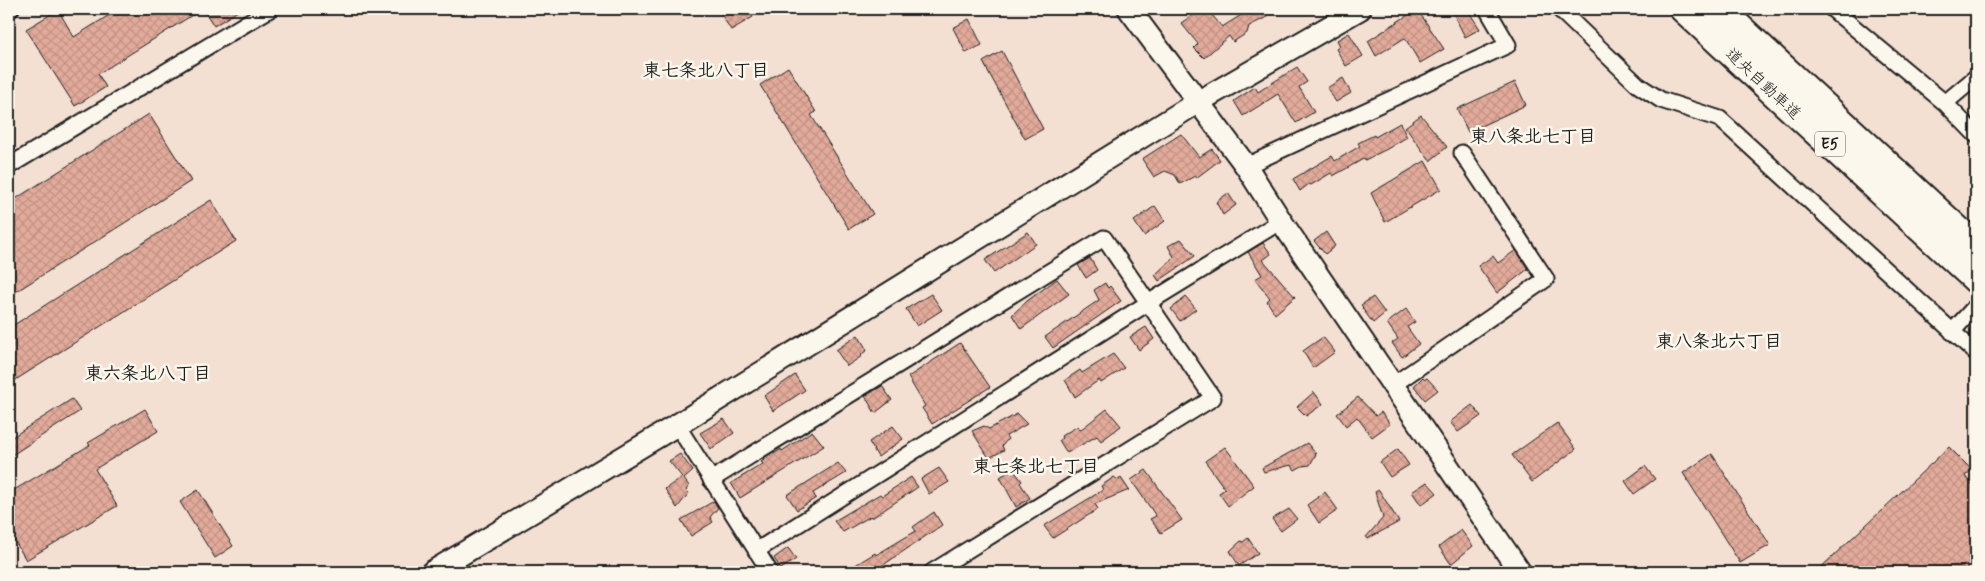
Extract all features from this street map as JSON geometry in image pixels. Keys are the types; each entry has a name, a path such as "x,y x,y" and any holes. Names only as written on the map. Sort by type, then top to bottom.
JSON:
{"highway":[{"name":"道央自動車道","path":"1683,9 1976,280"},
{"name":"道央自動車道","path":"1720,9 1976,246"}],"street":[{"path":"9,166 270,9"},
{"path":"1129,9 1246,166 1281,221 1520,572"},
{"path":"432,572 677,425 1198,102 1360,9"},
{"path":"1246,166 1508,45 1487,9"},
{"path":"1559,9 1638,85 1661,100 1720,119 1976,353"},
{"path":"1832,9 1945,103 1976,135"},
{"path":"1945,103 1976,77"},
{"path":"1393,385 1546,279 1462,153"},
{"path":"756,551 1281,221"},
{"path":"711,480 1104,238 1212,398 932,572"},
{"path":"1952,332 1973,309"},
{"path":"677,425 770,572"}],"building":[{"path":"119,9 202,9 98,74 106,87 75,106 26,29 58,10 74,37"},
{"path":"203,9 241,9 214,26"},
{"path":"718,9 748,9 753,17 731,30"},
{"path":"1202,9 1207,9 1222,27 1251,9 1262,9 1267,17 1249,26 1247,33 1233,42 1229,36 1204,58 1194,48 1198,44 1181,23"},
{"path":"1417,9 1444,49 1420,63 1405,38 1376,56 1368,41"},
{"path":"1451,9 1467,9 1480,29 1465,37"},
{"path":"969,19 982,45 966,53 953,28"},
{"path":"1349,33 1363,56 1346,66 1336,49 1340,46 1337,40"},
{"path":"1002,51 1043,129 1025,139 983,62"},
{"path":"788,67 816,112 811,115 873,214 849,229 760,85"},
{"path":"1297,67 1307,82 1299,87 1314,112 1296,123 1278,94 1243,116 1234,101 1255,87 1258,92"},
{"path":"1343,78 1351,93 1336,102 1327,88"},
{"path":"1515,82 1526,105 1468,132 1457,109"},
{"path":"149,114 191,181 9,296 9,203"},
{"path":"1421,115 1447,147 1430,161 1405,127"},
{"path":"1400,123 1407,137 1333,176 1331,173 1311,185 1309,184 1300,191 1293,179 1332,156 1335,161 1360,146 1358,143 1374,135 1375,137"},
{"path":"1181,134 1199,157 1212,149 1220,160 1196,178 1195,176 1180,184 1175,175 1165,171 1154,177 1142,159"},
{"path":"1425,161 1441,189 1385,222 1371,193"},
{"path":"1228,193 1236,205 1223,215 1216,202"},
{"path":"211,200 236,241 9,384 9,328"},
{"path":"1155,206 1165,221 1144,236 1134,221"},
{"path":"1028,232 1036,244 994,273 985,260"},
{"path":"1326,232 1335,246 1325,254 1314,241"},
{"path":"1181,239 1195,256 1159,281 1155,275 1174,257 1168,246"},
{"path":"1263,243 1271,254 1263,260 1295,297 1275,314 1267,301 1270,298 1255,279 1262,275 1248,252"},
{"path":"1516,250 1528,269 1497,293 1478,266 1493,256 1498,263"},
{"path":"1090,258 1097,270 1086,278 1078,265"},
{"path":"1057,279 1069,294 1021,329 1012,315 1027,301"},
{"path":"1105,283 1108,288 1110,286 1121,301 1053,348 1045,337 1099,300 1094,290"},
{"path":"931,294 942,310 917,326 906,309"},
{"path":"1186,297 1196,309 1180,321 1171,309"},
{"path":"1373,297 1385,313 1373,323 1361,305"},
{"path":"1406,309 1415,322 1407,327 1419,344 1402,357 1392,343 1398,339 1387,323"},
{"path":"1146,327 1154,339 1139,350 1130,337"},
{"path":"858,335 867,350 862,356 847,366 836,350"},
{"path":"1323,337 1335,352 1313,368 1303,351"},
{"path":"960,343 990,387 932,424 922,408 925,406 908,377"},
{"path":"1113,354 1124,368 1101,383 1099,380 1075,397 1065,380 1080,370 1082,373"},
{"path":"795,375 805,390 773,411 764,396"},
{"path":"1423,377 1427,378 1438,390 1425,400 1414,386"},
{"path":"882,386 892,400 875,413 865,396"},
{"path":"1314,392 1323,404 1306,416 1297,407"},
{"path":"1358,397 1376,416 1381,412 1390,424 1372,437 1357,417 1346,426 1337,414"},
{"path":"72,399 80,411 9,457 9,439"},
{"path":"1472,405 1481,416 1458,432 1450,422"},
{"path":"145,409 158,431 95,469 117,506 26,560 9,531 9,493 90,445 88,443"},
{"path":"1107,409 1121,426 1101,441 1097,436 1067,453 1059,440 1062,438 1061,436 1078,426 1080,430"},
{"path":"1017,414 1027,424 1006,436 1008,439 1002,446 1004,450 989,458 972,431 984,426 989,429"},
{"path":"724,419 734,433 711,449 700,433"},
{"path":"1557,423 1576,449 1532,482 1512,455"},
{"path":"893,426 903,439 878,457 869,442"},
{"path":"812,431 824,446 740,498 731,483 763,464 761,462 781,449 782,451"},
{"path":"1307,443 1316,454 1310,465 1302,466 1295,470 1291,465 1264,472 1262,468"},
{"path":"1225,447 1254,486 1228,506 1219,493 1225,489 1205,461"},
{"path":"1949,447 1972,470 1965,476 1976,489 1976,572 1816,572"},
{"path":"1398,449 1409,465 1390,477 1380,462"},
{"path":"680,454 693,471 684,479 689,486 686,490 689,493 677,508 665,489 682,477 669,461"},
{"path":"1712,454 1770,545 1740,563 1683,473"},
{"path":"838,463 846,473 813,493 816,498 797,510 787,495"},
{"path":"1645,466 1655,479 1634,494 1625,481"},
{"path":"939,468 949,482 929,494 921,479"},
{"path":"1013,469 1022,481 1020,483 1030,498 1016,507 1000,477"},
{"path":"1146,470 1182,520 1161,533 1150,519 1156,516 1131,480"},
{"path":"911,477 918,487 872,518 871,516 843,532 834,521 880,494 882,496"},
{"path":"1114,477 1118,480 1121,478 1129,490 1095,504 1098,509 1053,538 1044,526 1103,490 1101,486"},
{"path":"1427,482 1437,493 1421,505 1412,492"},
{"path":"198,490 233,546 215,558 180,502"},
{"path":"1379,490 1399,522 1367,539 1366,537 1383,518 1375,492"},
{"path":"1325,492 1338,510 1319,523 1307,505"},
{"path":"714,501 718,508 710,517 713,522 691,536 681,520"},
{"path":"1289,509 1297,519 1281,531 1272,519"},
{"path":"934,512 942,525 873,572 844,572 916,531 913,527"},
{"path":"1461,530 1473,546 1451,564 1439,547"},
{"path":"1248,538 1258,553 1239,566 1230,551 1241,541 1243,542"},
{"path":"788,548 796,559 781,569 774,558"}],"district":[{"name":"東七条北八丁目","path":"706,70"},
{"name":"東八条北七丁目","path":"1533,136"},
{"name":"東八条北六丁目","path":"1719,341"},
{"name":"東六条北八丁目","path":"148,373"},
{"name":"東七条北七丁目","path":"1036,466"}]}
